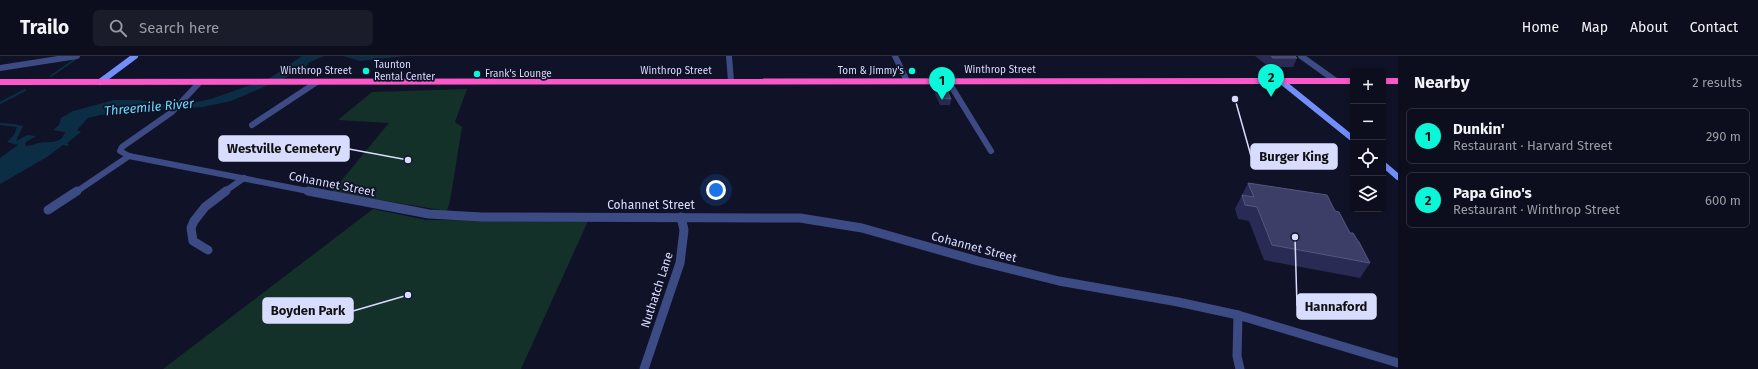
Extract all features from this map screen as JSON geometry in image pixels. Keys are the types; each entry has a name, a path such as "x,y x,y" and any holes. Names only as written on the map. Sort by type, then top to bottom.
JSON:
{"highway":[{"name":"Winthrop Street","path":"0,82 1350,81"},
{"path":"1386,81 1398,81"}],"main road":[{"path":"100,82 135,56"},
{"path":"1281,81 1350,137"},
{"path":"1386,167 1398,177"}],"street":[{"path":"0,68 77,56"},
{"path":"729,56 731,82"},
{"path":"895,56 907,81"},
{"path":"1301,56 1336,81"},
{"path":"948,81 991,151"},
{"path":"48,210 129,156 120,151 122,147 173,110 200,82"},
{"path":"252,125 317,82"},
{"name":"Cohannet Street","path":"129,156 429,214 482,217 800,218 850,225 1038,276 1178,302 1238,315 1398,364"},
{"path":"208,250 193,240 191,228 196,216 244,178"},
{"name":"Nuthatch Lane","path":"644,369 680,263 684,230 682,217"},
{"path":"1238,315 1237,356 1240,369"}],"green space":[{"path":"467,89 455,122 462,127 447,211 332,192 389,123 338,120 372,92"},
{"path":"373,209 426,220 588,221 521,369 163,369"}],"water":[{"name":"Threemile River","path":"302,56 324,56 308,63 307,66 294,74 231,101 203,107 148,109 88,118 77,130 81,132 67,143 69,146 63,145 47,157 0,184 0,158 18,145 7,142 14,135 17,127 0,125 0,123 23,126 16,141 27,135 36,136 26,142 25,146 54,142 60,139 65,132 53,130 59,125 61,118 73,111 114,100 139,100 163,104 171,102 186,104 211,99 270,78"},
{"path":"343,56 406,56 360,61"}],"building":[{"path":"1271,56 1295,56 1297,58 1273,58"},
{"path":"936,88 946,88 951,99 941,98"},
{"path":"1248,183 1327,195 1335,211 1339,212 1350,233 1353,233 1359,242 1370,263 1272,245 1257,207 1245,205 1242,195 1254,197"}],"waterway":[{"path":"51,76 77,58"},
{"path":"0,103 25,90"}],"place":[{"name":"Taunton Rental Center","path":"366,71"},
{"name":"Tom & Jimmy's","path":"912,71"},
{"name":"Frank's Lounge","path":"477,74"},
{"name":"Papa Gino's","path":"1271,97"},
{"name":"Burger King","path":"1235,99"},
{"name":"Dunkin'","path":"942,100"},
{"name":"Westville Cemetery","path":"408,160"},
{"name":"Hannaford","path":"1295,237"},
{"name":"Boyden Park","path":"408,295"}]}
